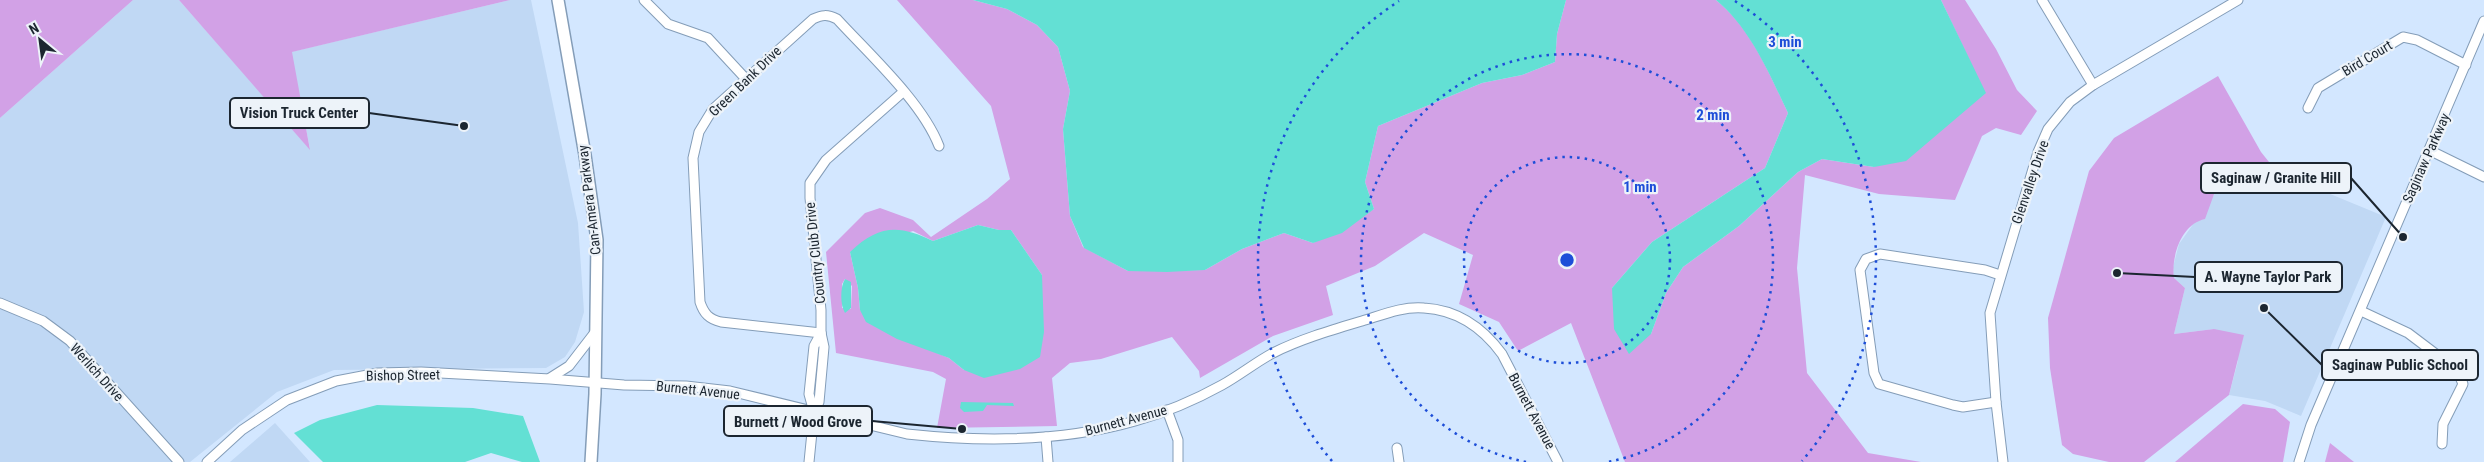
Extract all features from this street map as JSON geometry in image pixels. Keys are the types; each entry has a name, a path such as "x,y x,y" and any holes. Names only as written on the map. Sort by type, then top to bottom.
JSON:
{"main road":[{"name":"Can-Amera Parkway","path":"558,0 585,155 597,240 596,382 591,462"}],"street":[{"path":"644,0 668,24 708,38 745,78"},
{"path":"2042,0 2093,85"},
{"name":"Glenvalley Drive","path":"2003,462 1996,402 1990,313 2038,152 2048,129 2070,102 2093,85 2238,0"},
{"name":"Green Bank Drive","path":"821,333 715,321 703,311 700,302 693,183 695,144 704,121 745,78 813,19 822,15 837,18 903,92 932,128 939,146"},
{"name":"Saginaw Parkway","path":"2300,462 2308,432 2484,21"},
{"name":"Bird Court","path":"2308,108 2318,88 2403,37 2417,40 2466,65"},
{"name":"Country Club Drive","path":"809,462 814,412 809,394 814,346 821,333 821,310 810,183 826,160 903,92"},
{"path":"2429,150 2484,177"},
{"path":"1996,402 1963,406 1953,405 1884,387 1879,384 1874,373 1860,270 1866,259 1880,254 1985,270 2000,275"},
{"name":"Werlich Drive","path":"0,303 43,321 70,341 179,462"},
{"name":"Burnett Avenue","path":"596,382 686,386 730,391 906,434 1046,437 1113,427 1167,410 1221,386 1290,345 1394,311 1423,307 1445,311 1469,321 1482,330 1494,343 1502,354 1558,462"},
{"path":"2361,311 2408,333 2457,370 2461,376 2463,384 2443,424 2442,444"},
{"path":"550,379 569,366 596,331"},
{"name":"Bishop Street","path":"207,462 261,415 304,392 342,379 378,373 413,372 596,382"},
{"path":"1167,410 1178,440 1178,462"},
{"path":"1046,437 1048,462"},
{"path":"1397,448 1399,462"}],"shaded area":[{"path":"0,0 133,0 0,118"},
{"path":"133,0 179,0 310,149 291,52 510,0 531,0 578,223 584,312 575,342 565,357 546,368 334,370 277,392 190,462 0,462 0,118"},
{"path":"179,0 510,0 292,52 310,150"},
{"path":"897,0 973,0 1007,9 1037,25 1058,47 1070,91 1063,129 1070,216 1083,247 1128,271 1205,270 1242,249 1284,233 1313,243 1374,209 1365,182 1378,126 1482,83 1522,75 1555,62 1557,34 1566,0 1716,0 1739,24 1758,52 1788,113 1765,168 1652,242 1612,288 1651,334 1666,293 1683,267 1739,226 1798,172 1822,159 1874,167 1985,93 1941,0 1965,0 1996,49 2017,90 2037,111 2021,135 1996,128 1982,136 1955,200 1879,194 1805,175 1797,268 1807,373 1868,453 1921,462 1625,462 1571,323 1518,351 1499,322 1459,304 1473,255 1424,233 1375,266 1326,286 1333,315 1273,336 1200,378 1199,371 1172,337 1101,359 1070,363 1052,378 1057,426 937,428 946,379 933,372 836,353 826,252 865,213 880,208 913,220 931,237 987,199 1010,179 991,106","holes":["978,225 999,230 1011,230 1042,275 1042,300 964,370 949,358 925,348 860,310 858,288 850,252 913,231 933,241","845,279 852,286 851,309 842,308 842,284"]},
{"path":"973,0 1566,0 1557,34 1555,62 1522,75 1482,83 1378,126 1365,182 1374,209 1342,233 1313,243 1284,233 1242,249 1205,270 1167,272 1128,271 1084,248 1070,216 1063,129 1070,91 1058,47 1037,25 1007,9"},
{"path":"1716,0 1941,0 1986,93 1906,161 1874,167 1822,159 1798,172 1739,226 1683,267 1666,293 1651,334 1629,354 1614,329 1612,288 1652,242 1765,168 1788,113 1758,52 1739,24"},
{"path":"2218,76 2261,152 2277,172 2266,182 2259,181 2256,168 2232,173 2234,187 2217,186 2205,219 2190,227 2179,242 2176,251 2173,270 2174,278 2185,288 2174,334 2214,329 2244,335 2229,395 2144,462 2109,462 2073,454 2062,445 2050,368 2048,318 2089,171 2114,138"},
{"path":"2256,168 2266,182 2277,172 2386,217 2301,416 2265,401 2229,395 2238,361 2214,329 2174,334 2185,288 2174,278 2173,267 2179,244 2214,195 2217,186 2234,186 2232,173"},
{"path":"978,225 999,230 1011,230 1042,275 1044,332 1040,357 1020,369 984,378 964,370 949,358 897,339 866,322 860,310 858,288 850,252 870,236 889,230 910,232 933,241"},
{"path":"845,279 851,282 851,308 845,313 841,296"},
{"path":"961,402 1013,403 1014,406 987,405 983,411 964,412 960,408"},
{"path":"2243,404 2275,409 2290,422 2283,462 2175,462"},
{"path":"377,405 473,408 523,416 540,462 522,462 491,453 465,462 323,462 294,433 320,420"},
{"path":"275,423 310,462 230,462"},
{"path":"2330,443 2354,462 2325,462"}],"place":[{"name":"Vision Truck Center","path":"464,126"},
{"name":"Saginaw / Granite Hill","path":"2403,237"},
{"name":"A. Wayne Taylor Park","path":"2117,273"},
{"name":"Saginaw Public School","path":"2264,308"},
{"name":"Burnett / Wood Grove","path":"962,429"}]}
